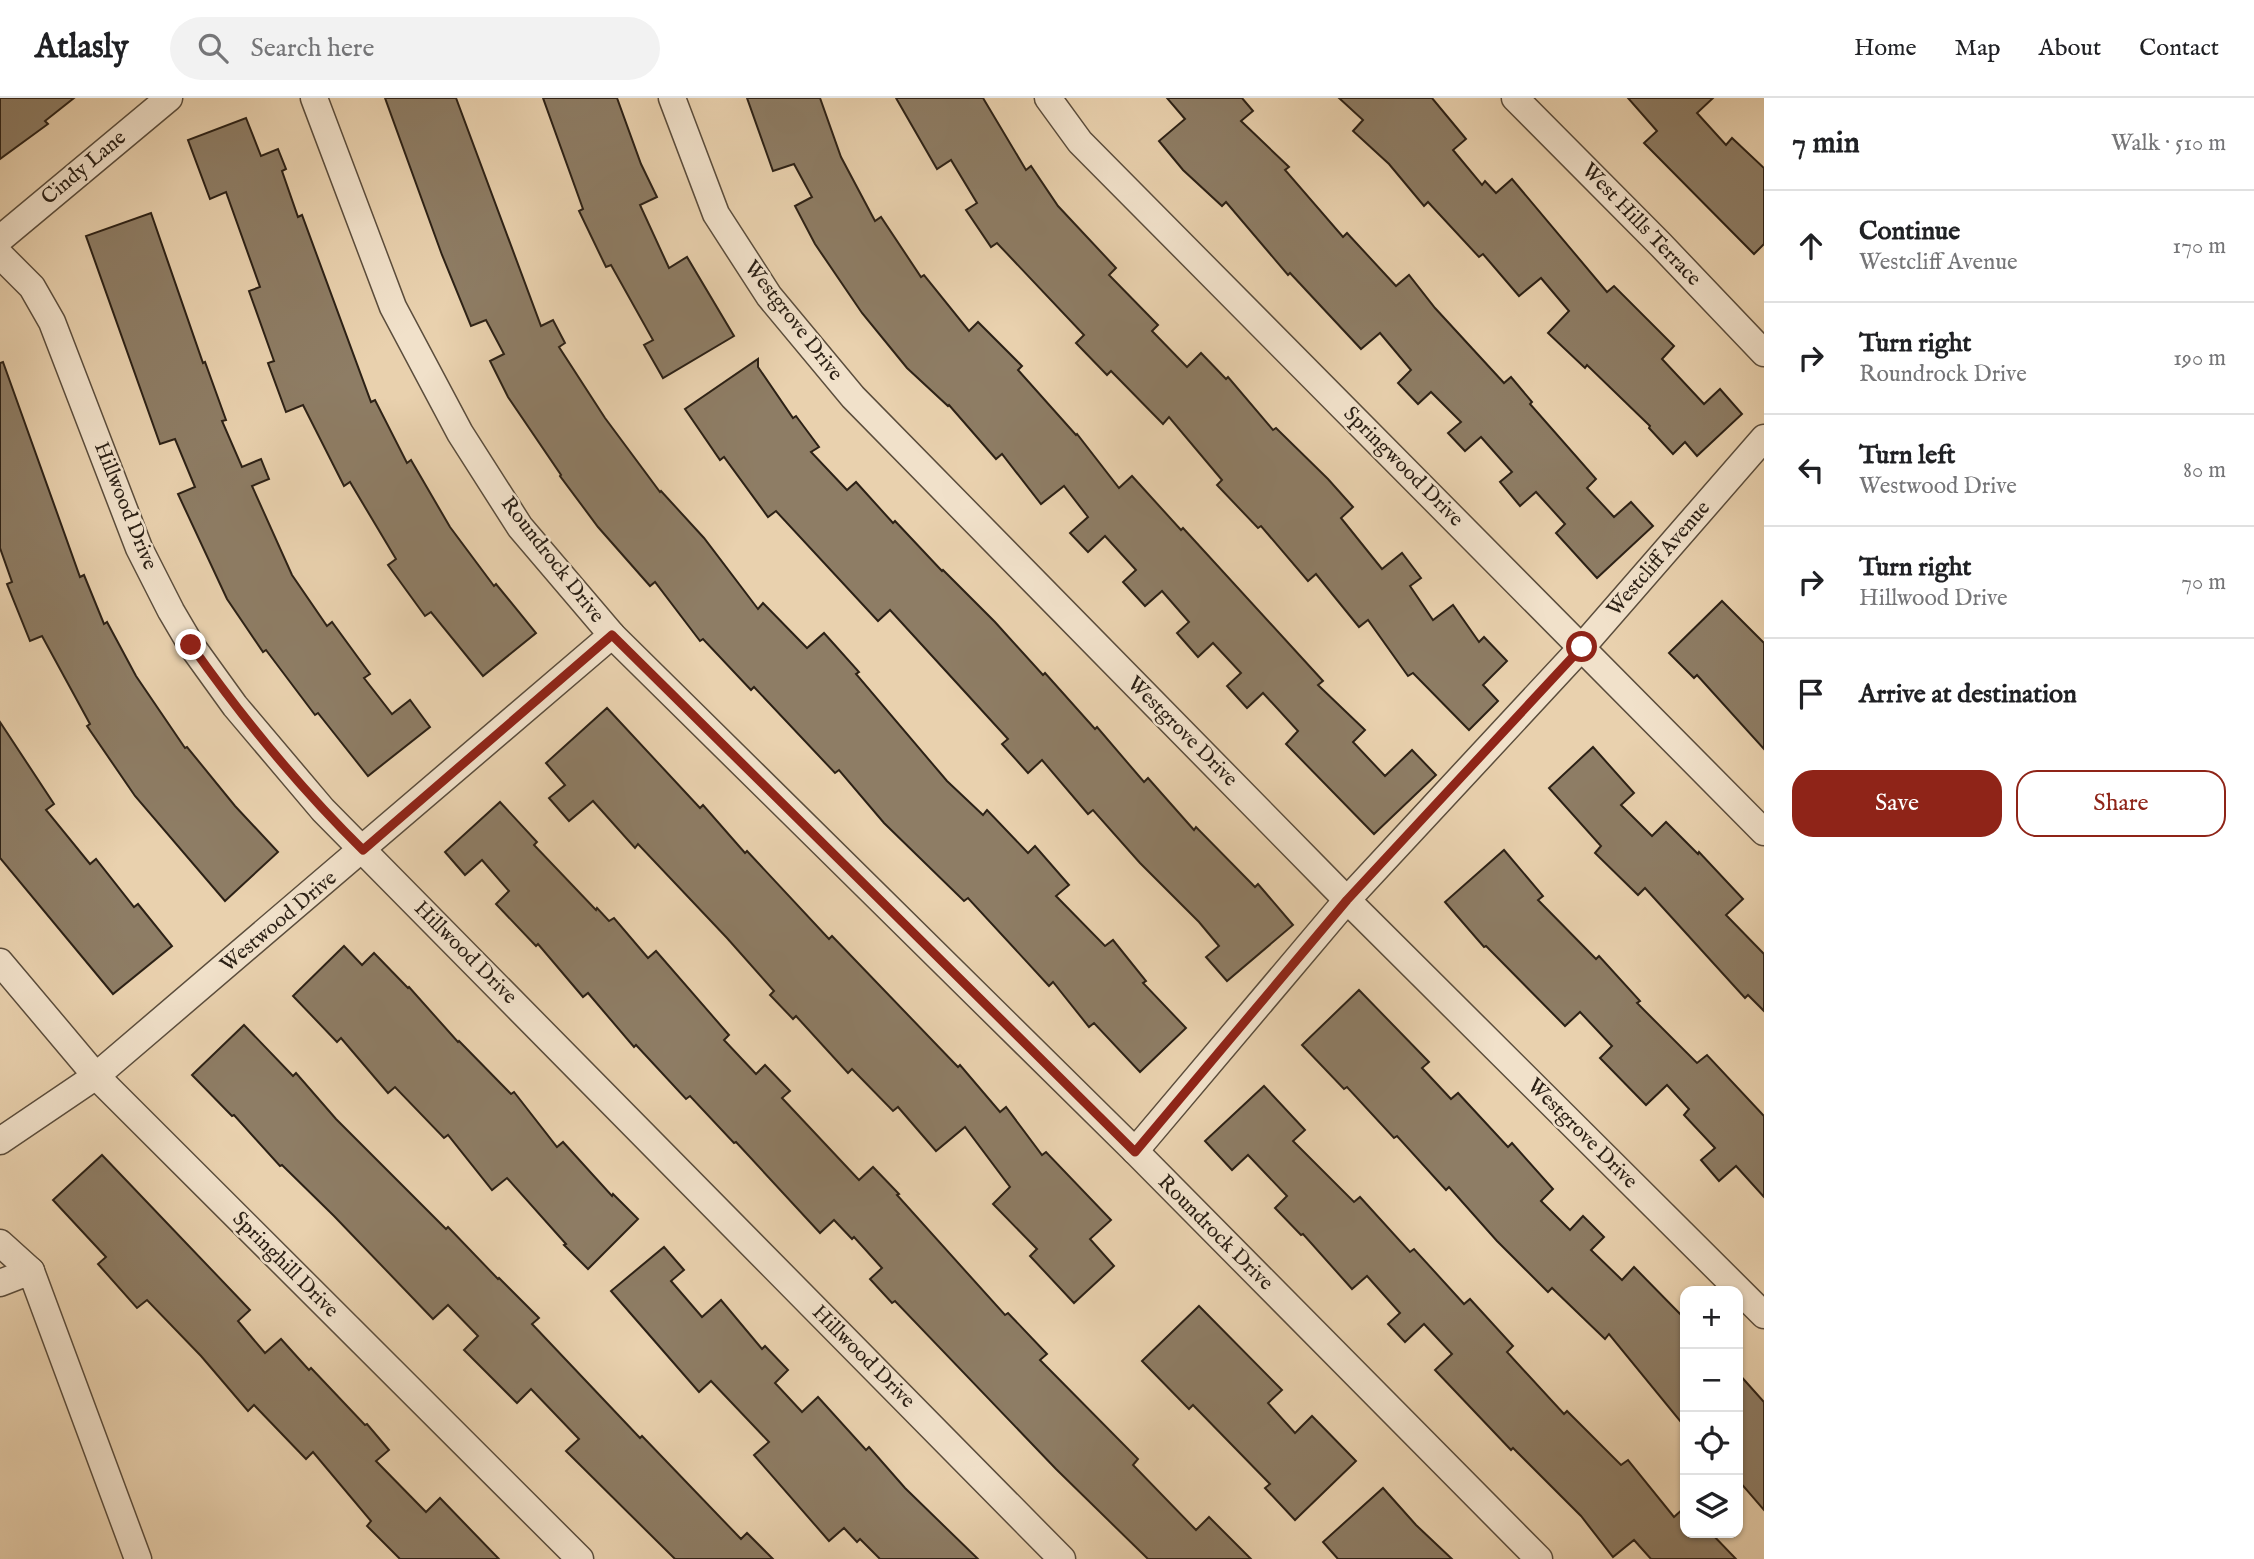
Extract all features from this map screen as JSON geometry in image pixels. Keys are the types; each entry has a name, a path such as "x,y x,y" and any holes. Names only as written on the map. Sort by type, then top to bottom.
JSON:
{"street":[{"name":"Cindy Lane","path":"0,239 169,98"},
{"name":"Roundrock Drive","path":"314,98 393,307 460,433 520,527 612,635 1135,1152 1539,1559"},
{"name":"Westgrove Drive","path":"672,98 716,214 769,296 853,397 1347,900 1764,1315"},
{"name":"Springwood Drive","path":"1048,98 1080,142 1764,832"},
{"name":"West Hills Terrace","path":"1516,98 1764,353"},
{"name":"Hillwood Drive","path":"0,255 32,287 52,321 139,548 191,645 262,740 323,810 1062,1559"},
{"name":"Westcliff Avenue","path":"1135,1152 1347,900 1582,647 1764,438"},
{"name":"Westwood Drive","path":"0,1141 96,1076 612,635"},
{"name":"Springhill Drive","path":"0,962 96,1076 580,1559"},
{"path":"0,1244 31,1271 138,1559"},
{"path":"0,1283 31,1271"}],"building":[{"path":"0,98 74,98 45,121 48,124 0,159"},
{"path":"385,98 456,98 541,326 553,320 565,343 559,347 605,418 660,492 704,538 758,609 763,603 807,648 824,633 947,781 983,815 987,810 1028,853 1035,846 1069,885 1056,896 1105,946 1113,940 1146,981 1143,983 1186,1028 1140,1072 1094,1023 1089,1027 1053,982 1049,986 968,898 964,901 884,823 839,770 835,773 754,687 751,690 703,639 700,641 655,582 650,586 598,527 560,476 508,397 490,361 504,354 486,320 471,326"},
{"path":"543,98 617,98 641,164 657,197 640,205 669,268 687,257 734,336 663,378 644,345 653,340 611,265 606,267 579,211 583,209"},
{"path":"747,98 820,98 841,157 875,221 881,217 921,277 924,275 969,331 978,322 1022,366 1018,370 1077,434 1119,488 1132,476 1181,530 1183,528 1323,681 1318,685 1365,730 1353,742 1385,776 1412,750 1436,775 1374,834 1286,744 1298,731 1263,693 1247,708 1227,686 1241,673 1213,643 1198,657 1177,633 1189,622 1162,591 1145,606 1123,582 1136,570 1105,536 1088,552 1070,533 1088,517 1064,486 1041,504 1002,454 996,459 949,405 907,368 862,313 815,244 795,206 812,197 794,164 773,171"},
{"path":"896,98 983,98 1026,170 1031,166 1058,206 1116,268 1109,275 1158,325 1152,331 1187,367 1201,353 1226,379 1228,377 1273,430 1276,428 1328,479 1353,507 1341,518 1382,569 1402,553 1421,578 1410,586 1433,620 1453,605 1479,642 1484,637 1507,661 1483,685 1498,701 1469,730 1413,673 1408,676 1368,620 1359,627 1316,574 1308,581 1261,526 1258,528 1217,485 1222,480 1169,417 1163,424 1111,371 1107,375 1076,343 1084,335 997,243 991,247 966,210 977,203 951,160 937,169"},
{"path":"1167,98 1242,98 1253,111 1241,121 1289,167 1285,170 1343,237 1347,233 1396,286 1409,275 1435,308 1504,383 1511,377 1532,402 1530,404 1596,479 1587,488 1614,517 1631,502 1653,526 1597,578 1556,533 1565,524 1536,492 1520,506 1500,482 1512,472 1481,437 1465,451 1448,433 1461,422 1431,392 1418,404 1398,383 1411,370 1380,333 1361,349 1290,273 1288,275 1226,202 1222,206 1183,170 1159,141 1185,119"},
{"path":"1339,98 1432,98 1466,139 1453,150 1482,185 1485,181 1496,193 1512,179 1607,292 1614,286 1674,346 1662,359 1704,404 1720,389 1742,414 1697,456 1685,442 1673,454 1650,426 1587,365 1585,368 1548,333 1569,311 1541,278 1519,296 1483,254 1479,257 1428,202 1424,206 1389,164 1353,131 1363,120"},
{"path":"1628,98 1713,98 1697,113 1726,145 1732,138 1764,168 1764,244 1754,254 1644,143 1657,131"},
{"path":"246,118 261,156 278,149 286,169 282,171 298,217 302,215 371,402 375,400 407,463 411,460 450,527 494,586 496,584 536,633 483,676 431,612 425,616 388,565 396,559 350,482 344,486 303,405 286,412 268,363 274,361 249,291 260,287 226,192 210,199 188,140"},
{"path":"151,213 203,363 205,362 226,420 222,421 242,467 261,459 269,479 252,486 292,575 327,626 332,622 370,674 364,678 392,714 410,700 430,727 368,776 318,713 315,715 266,650 263,652 227,599 178,494 195,487 175,439 160,444 86,236"},
{"path":"758,359 758,367 793,418 796,416 819,447 811,452 847,490 856,482 893,523 895,521 995,622 1043,675 1045,673 1095,729 1097,727 1144,782 1148,778 1194,830 1196,827 1255,887 1258,884 1293,925 1227,981 1206,957 1219,946 1093,810 1088,814 1042,760 1028,773 1002,744 1008,739 890,610 878,621 776,511 768,517 724,457 720,460 685,409"},
{"path":"3,362 80,577 84,575 104,624 107,622 136,676 185,748 187,747 235,806 278,852 225,901 135,796 87,726 90,724 42,636 30,641 7,584 12,582 0,548 0,363"},
{"path":"1722,601 1764,643 1764,749 1697,675 1694,678 1669,653"},
{"path":"607,708 700,808 703,805 745,853 747,851 829,939 832,936 958,1067 960,1065 1000,1112 1006,1107 1042,1155 1046,1152 1111,1220 1090,1239 1114,1266 1074,1303 1030,1256 1037,1249 993,1204 1010,1187 965,1127 936,1151 898,1107 893,1111 852,1069 848,1073 796,1016 793,1019 770,995 774,991 727,938 638,844 635,848 593,801 569,821 549,798 565,785 546,763"},
{"path":"0,722 54,804 46,810 90,864 96,859 134,907 138,904 172,946 113,994 0,858"},
{"path":"1593,747 1634,793 1621,805 1652,836 1666,822 1698,854 1699,852 1743,899 1726,915 1764,954 1764,1011 1748,995 1745,998 1645,888 1638,895 1595,853 1601,846 1549,788"},
{"path":"500,802 537,842 534,845 596,910 597,908 609,921 614,918 648,958 656,951 729,1035 724,1040 756,1074 765,1065 790,1091 782,1098 859,1180 873,1167 899,1194 897,1195 1005,1315 1008,1313 1047,1354 1040,1360 1138,1459 1133,1465 1196,1530 1209,1517 1251,1559 1148,1559 1056,1469 895,1301 892,1303 870,1279 882,1268 854,1237 852,1239 834,1220 820,1233 690,1096 686,1099 636,1045 634,1047 588,993 583,997 538,944 536,946 496,904 509,891 482,860 465,875 445,852"},
{"path":"1504,850 1543,896 1538,900 1596,959 1599,956 1640,1001 1637,1003 1697,1063 1707,1055 1764,1116 1764,1197 1736,1166 1719,1181 1701,1160 1715,1148 1684,1115 1689,1109 1667,1085 1646,1105 1600,1058 1612,1046 1580,1012 1565,1026 1486,946 1484,947 1445,902"},
{"path":"344,946 362,965 374,953 409,987 458,1042 511,1094 514,1092 557,1147 563,1142 612,1196 613,1194 638,1219 588,1269 507,1178 492,1190 448,1135 444,1138 395,1087 388,1093 341,1038 337,1042 293,996"},
{"path":"1359,990 1429,1062 1422,1068 1451,1099 1458,1093 1508,1147 1512,1143 1553,1189 1541,1201 1570,1230 1583,1216 1604,1237 1591,1250 1622,1280 1634,1267 1680,1314 1680,1421 1609,1334 1605,1339 1552,1288 1548,1292 1497,1241 1449,1187 1446,1190 1397,1136 1394,1138 1347,1087 1344,1089 1302,1045"},
{"path":"244,1025 293,1076 296,1073 336,1119 539,1318 532,1324 640,1438 642,1436 741,1539 747,1533 773,1559 675,1559 566,1451 579,1439 531,1389 517,1403 464,1350 478,1336 448,1305 433,1319 334,1216 280,1166 234,1115 232,1116 192,1075"},
{"path":"1264,1086 1305,1130 1293,1141 1354,1202 1360,1197 1410,1252 1414,1249 1464,1304 1470,1299 1513,1346 1507,1352 1564,1414 1567,1411 1621,1465 1628,1460 1674,1517 1680,1512 1680,1538 1716,1538 1736,1559 1651,1559 1634,1540 1613,1557 1581,1516 1513,1448 1511,1450 1435,1370 1452,1354 1424,1324 1405,1342 1388,1324 1400,1313 1367,1276 1352,1289 1303,1234 1275,1208 1287,1196 1248,1155 1232,1170 1205,1141"},
{"path":"102,1155 250,1310 238,1321 265,1353 281,1339 309,1370 311,1368 365,1425 367,1424 389,1450 376,1461 426,1512 440,1498 499,1559 400,1559 367,1526 371,1521 313,1452 306,1459 254,1405 248,1411 201,1356 147,1300 137,1308 98,1264 106,1257 53,1200"},
{"path":"664,1247 684,1270 671,1281 702,1317 721,1300 762,1349 765,1346 788,1370 775,1383 802,1412 818,1397 866,1450 869,1447 905,1488 978,1559 880,1559 860,1539 857,1542 844,1528 829,1541 754,1455 769,1442 711,1381 699,1392 611,1291"},
{"path":"1199,1306 1282,1390 1268,1403 1295,1433 1312,1416 1356,1461 1295,1520 1265,1488 1270,1484 1193,1405 1189,1409 1142,1361"},
{"path":"1743,1379 1764,1402 1764,1510 1743,1486"},
{"path":"1383,1488 1416,1525 1452,1559 1338,1559 1323,1542"}],"route":[{"path":"191,645 262,740 323,810 363,850 612,635 1135,1152 1347,900 1582,647"}]}
